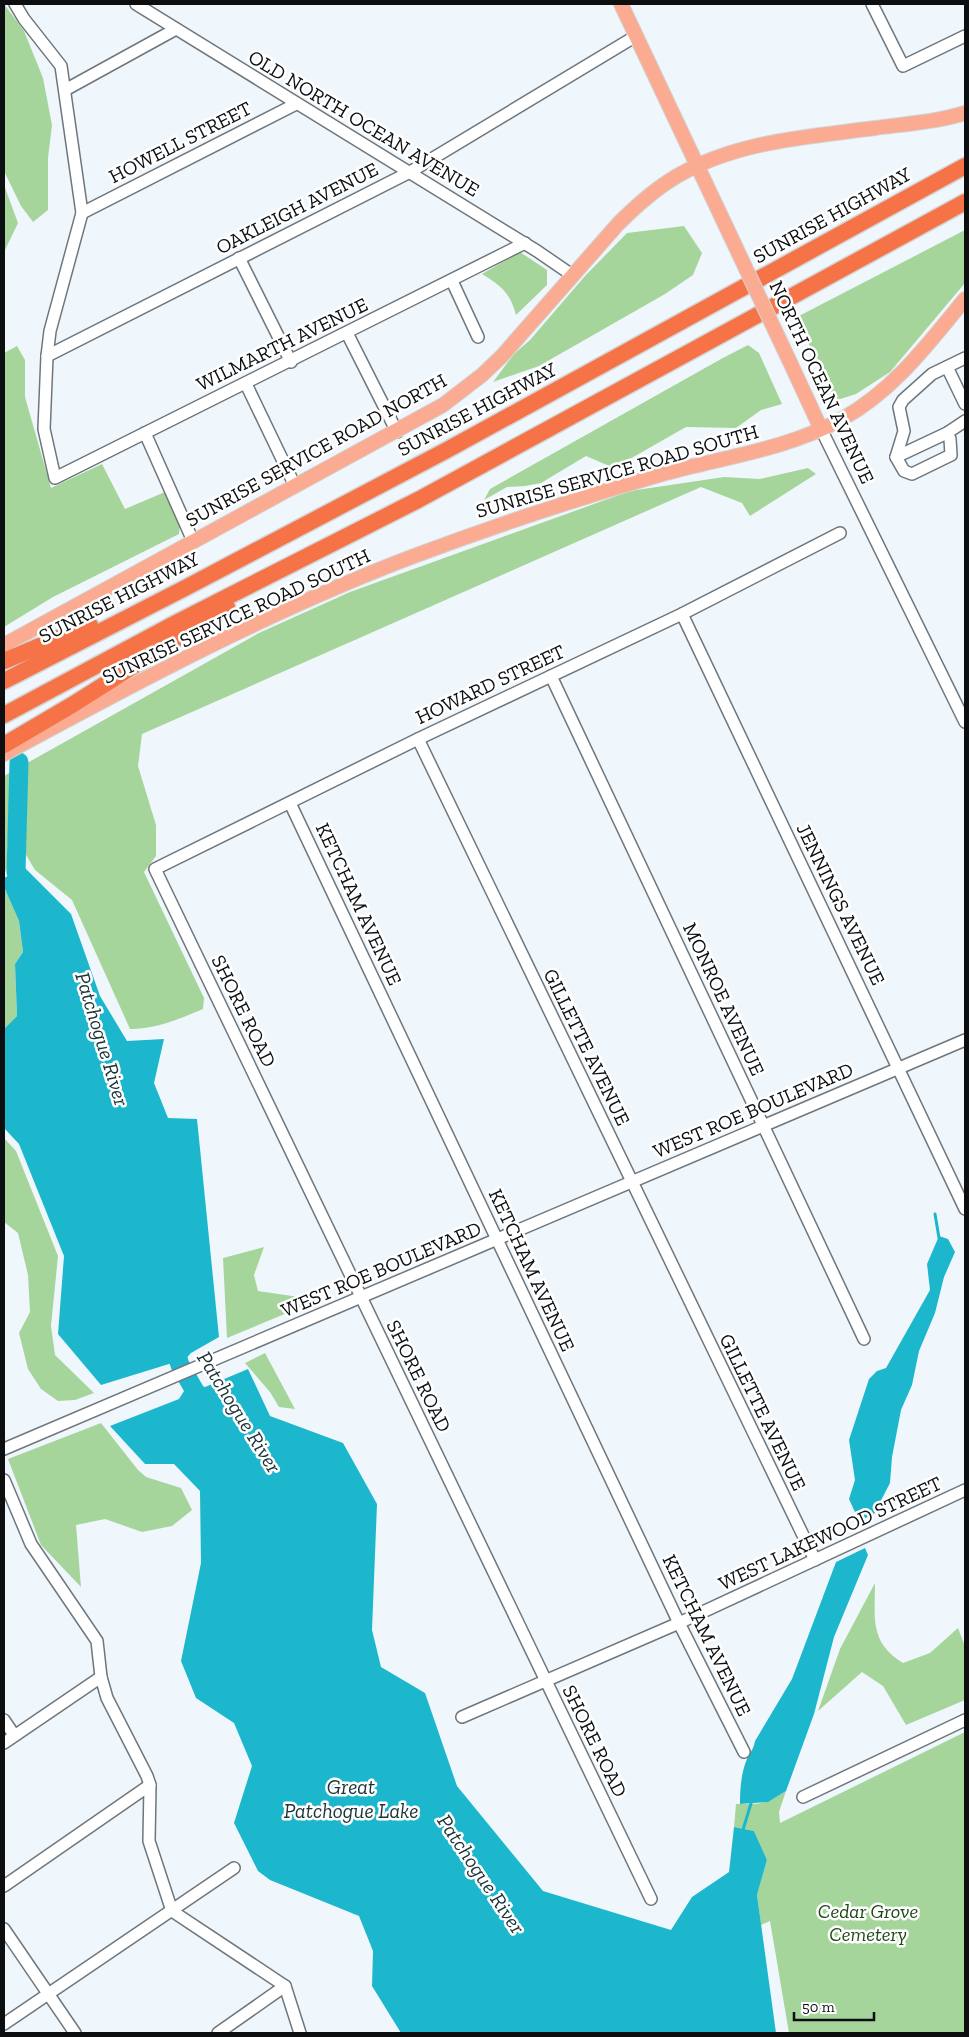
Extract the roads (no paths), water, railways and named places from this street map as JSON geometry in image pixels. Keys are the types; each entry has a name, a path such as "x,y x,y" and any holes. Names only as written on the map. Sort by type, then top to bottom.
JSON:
{"highway":[{"name":"SUNRISE HIGHWAY","path":"4,681 473,436 965,166"},
{"path":"4,715 122,651 280,572 540,436 965,202"},
{"path":"4,745 202,624 280,572"},
{"path":"4,661 187,587"}],"main road":[{"name":"NORTH OCEAN AVENUE","path":"621,4 821,429"},
{"name":"SUNRISE SERVICE ROAD NORTH","path":"4,646 443,405 482,375 502,356 612,230 637,206 676,177 725,155 767,143 932,121 965,113"},
{"name":"SUNRISE SERVICE ROAD SOUTH","path":"4,754 200,651 303,602 410,557 573,500 799,438 821,429 856,411 896,378 916,358 965,299"}],"street":[{"path":"15,4 24,19 61,66 82,213 50,331 47,356"},
{"name":"OLD NORTH OCEAN AVENUE","path":"136,4 525,243 572,275"},
{"path":"872,4 903,66 965,36"},
{"path":"65,90 176,29"},
{"name":"OAKLEIGH AVENUE","path":"47,356 410,172 636,36"},
{"name":"HOWELL STREET","path":"82,213 296,104"},
{"name":"WILMARTH AVENUE","path":"47,356 44,428 55,478 291,362 525,243"},
{"path":"239,258 291,362"},
{"path":"452,280 478,337"},
{"path":"348,333 396,432"},
{"path":"947,433 950,439 951,455 912,474 904,471 896,457 904,431 899,407 903,400 932,374 965,358"},
{"path":"946,367 965,404"},
{"path":"246,384 296,486"},
{"path":"896,457 947,433 965,421"},
{"name":"NORTH OCEAN AVENUE","path":"821,429 965,722"},
{"path":"145,433 193,541"},
{"name":"HOWARD STREET","path":"155,869 418,739 682,614 840,534"},
{"name":"JENNINGS AVENUE","path":"682,614 965,1209"},
{"name":"MONROE AVENUE","path":"551,676 864,1338"},
{"name":"GILLETTE AVENUE","path":"418,739 815,1560"},
{"name":"KETCHAM AVENUE","path":"290,803 679,1623 744,1752"},
{"name":"SHORE ROAD","path":"155,869 651,1899"},
{"name":"WEST ROE BOULEVARD","path":"4,1449 965,1040"},
{"path":"4,1480 31,1544 97,1641 101,1677 108,1698 150,1785 149,1842 172,1911 285,1986 300,2033"},
{"name":"WEST LAKEWOOD STREET","path":"462,1717 679,1623 965,1490"},
{"path":"4,1743 101,1677"},
{"path":"4,1720 14,1736"},
{"path":"802,1797 965,1720"},
{"path":"4,1886 150,1785"},
{"path":"4,2024 234,1868"},
{"path":"4,1929 75,2033"},
{"path":"218,2033 285,1986"}],"water":[{"path":"25,868 71,914 100,996 127,1041 164,1039 154,1083 168,1118 197,1119 219,1337 191,1353 180,1365 169,1364 101,1385 58,1334 64,1256 19,1144 4,1128 4,1029 17,1016 15,964 23,952 19,921 4,887 4,878"},
{"path":"939,1236 948,1239 955,1252 944,1277 935,1313 919,1351 912,1385 901,1410 892,1457 890,1483 874,1514 859,1521 849,1499 855,1480 849,1440 869,1379 877,1371 886,1368 930,1290 927,1264"},
{"name":"Great Patchogue Lake","path":"248,1369 270,1416 343,1443 377,1504 372,1630 381,1667 425,1693 457,1786 543,1891 671,1930 692,1897 729,1872 734,1827 754,1831 767,1860 757,1895 776,2033 401,2033 372,1986 373,1951 359,1916 270,1880 258,1871 234,1823 252,1766 234,1723 196,1698 181,1661 201,1563 200,1491 174,1464 145,1464 110,1426 179,1399 189,1383 205,1387"},
{"path":"865,1548 868,1555 834,1637 814,1714 786,1791 768,1802 740,1804 741,1781 747,1759 755,1741 792,1679 836,1562"}],"waterway":[{"name":"Patchogue River","path":"19,762 16,872 26,896"},
{"path":"935,1214 939,1238"},
{"name":"Patchogue River","path":"173,1342 180,1365 203,1405"},
{"path":"742,1833 752,1800"}],"park label":[{"name":"Cedar Grove Cemetery","path":"868,1922"}]}
